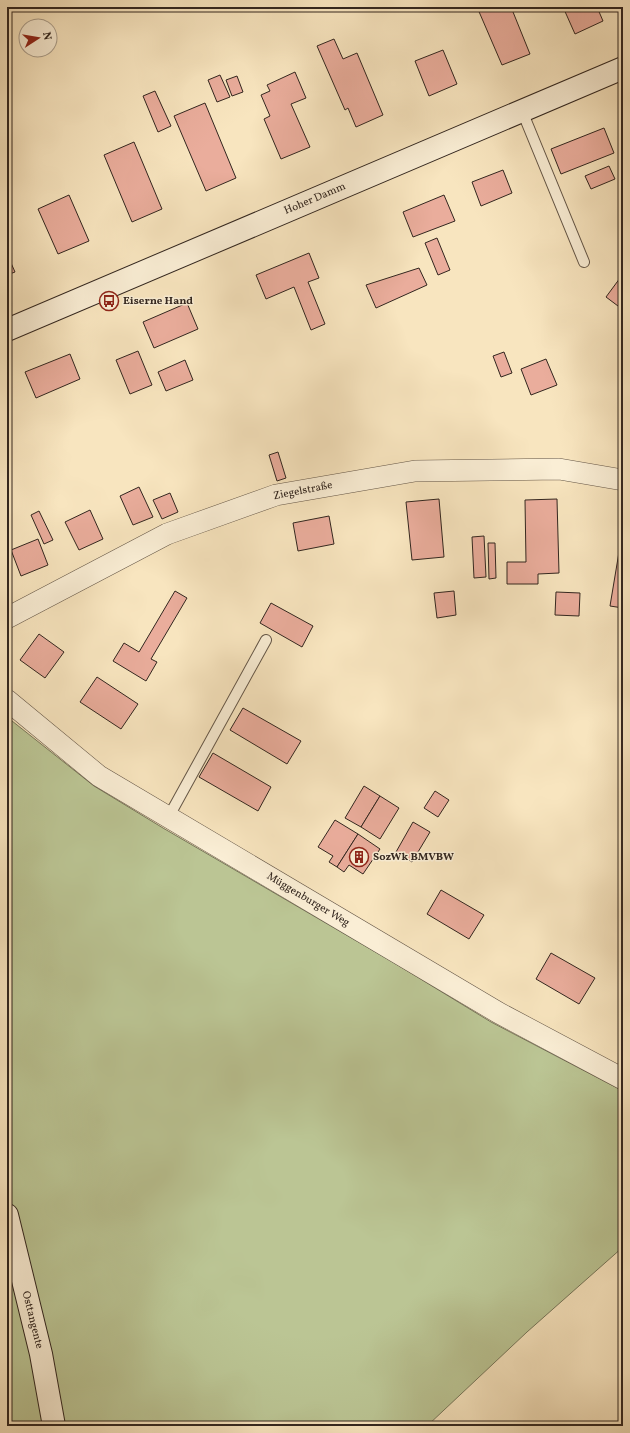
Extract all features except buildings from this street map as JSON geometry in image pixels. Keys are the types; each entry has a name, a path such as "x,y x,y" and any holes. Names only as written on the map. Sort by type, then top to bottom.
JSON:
{"main road":[{"name":"Hoher Damm","path":"7,330 623,68"},
{"name":"Osttangente","path":"7,1215 41,1354 54,1426"}],"street":[{"name":"Ziegelstraße","path":"7,618 167,534 276,495 415,471 559,469 623,480"},
{"name":"Müggenburger Weg","path":"7,700 99,776 499,1013 623,1080"}],"lane":[{"path":"522,111 584,262"},
{"path":"168,818 266,640"}],"path":[{"path":"7,1412 8,1426"}],"green space":[{"path":"7,717 94,786 163,828 396,964 491,1022 623,1091 623,1247 527,1332 427,1426 7,1426"}],"place":[{"name":"Eiserne Hand","path":"109,301"},
{"name":"SozWk BMVBW","path":"359,857"}]}
